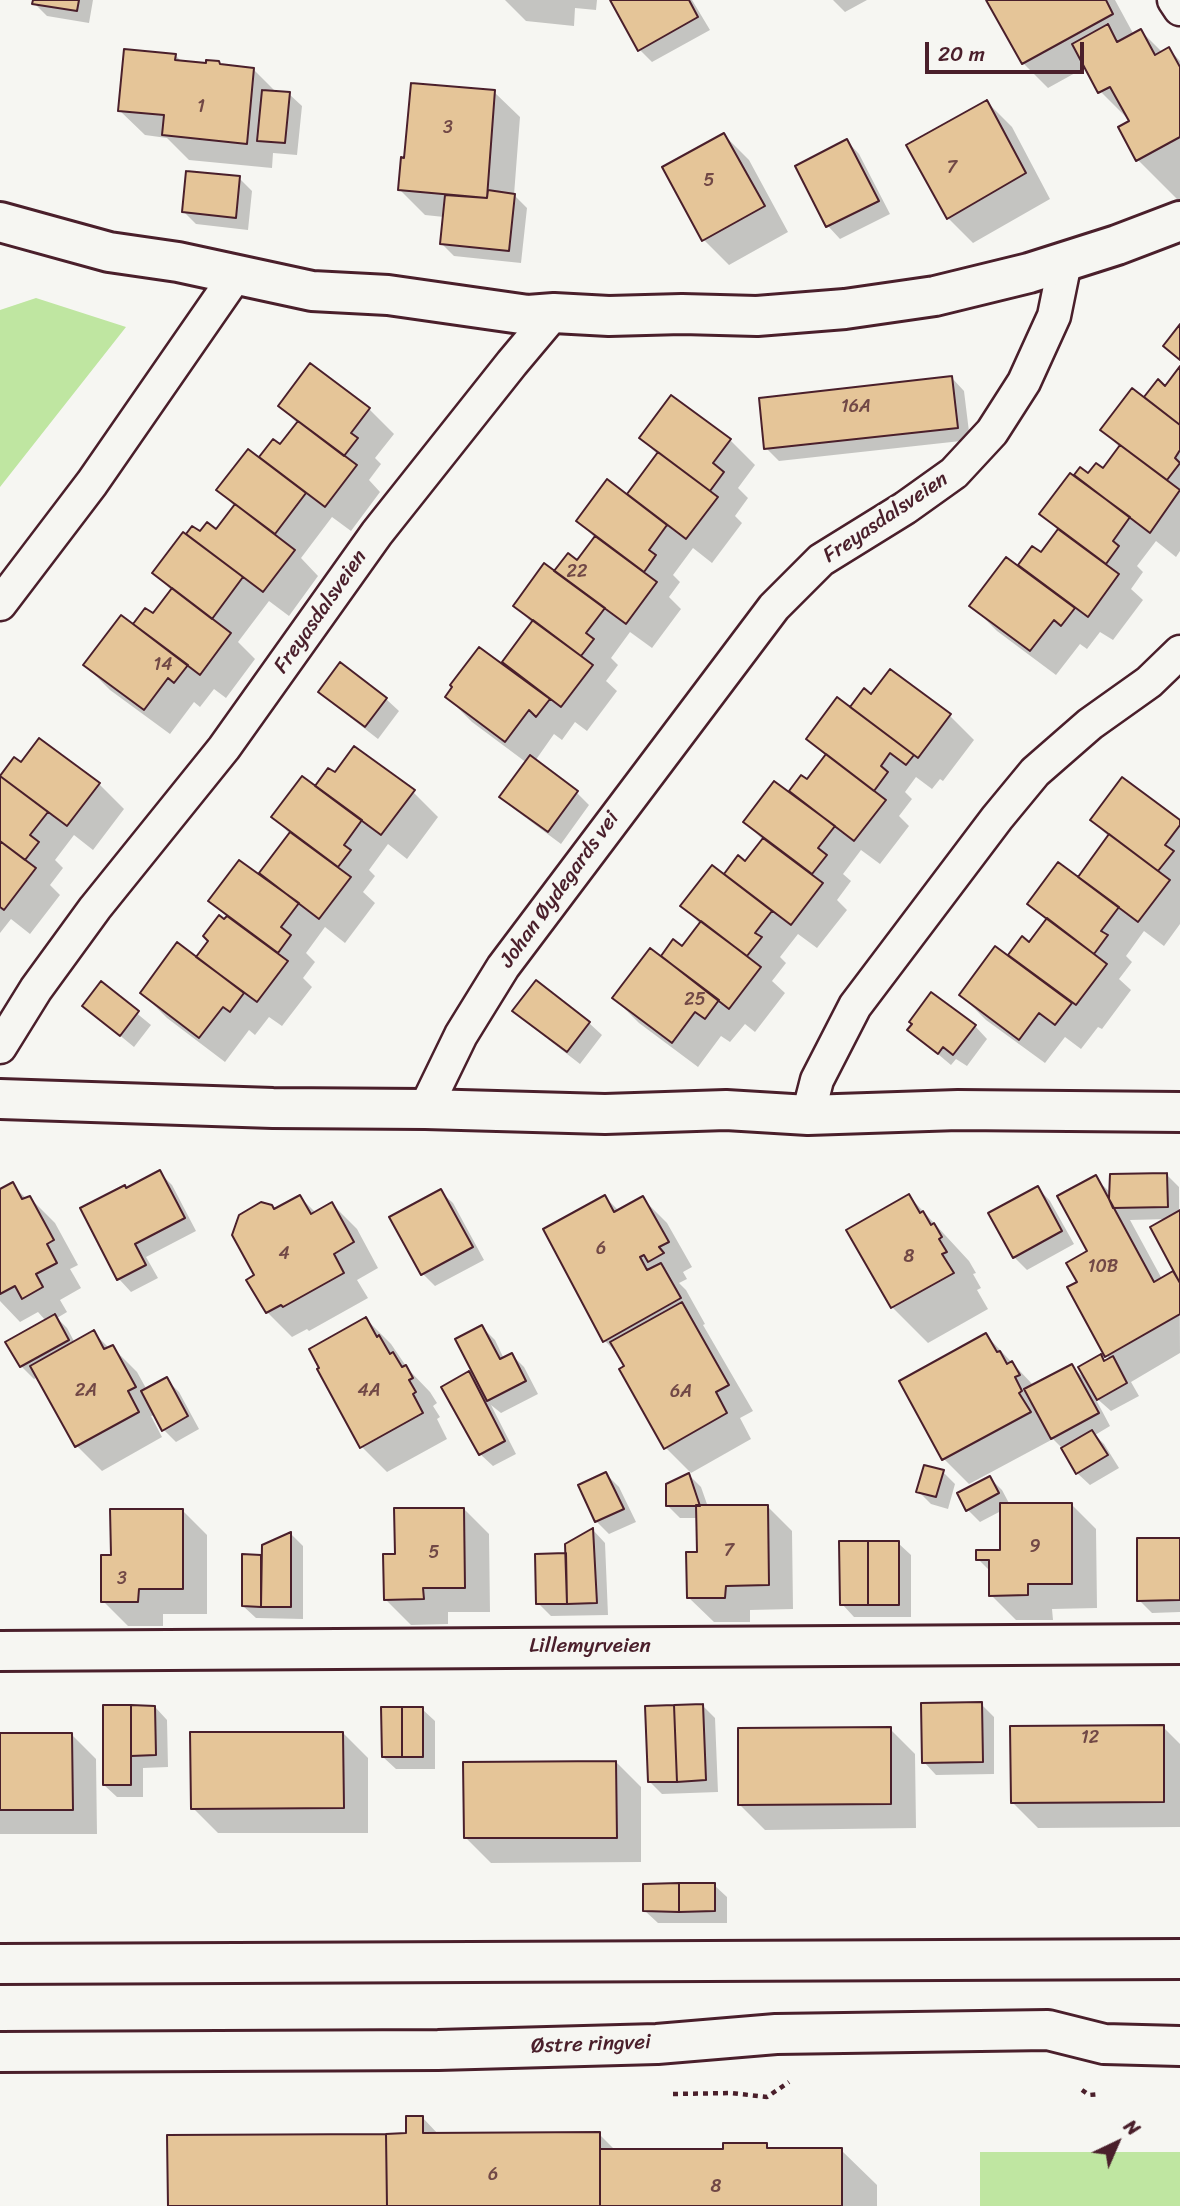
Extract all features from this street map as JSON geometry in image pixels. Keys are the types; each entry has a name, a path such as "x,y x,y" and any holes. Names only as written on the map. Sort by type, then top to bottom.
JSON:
{"street":[{"path":"0,222 109,252 178,262 312,291 388,295 528,315 554,313 609,316 757,316 845,309 935,296 1029,274 1180,221"},
{"path":"0,1099 273,1108 605,1114 726,1110 808,1115 957,1110 1180,1112"},
{"name":"Lillemyrveien","path":"0,1651 1180,1644"},
{"path":"0,1964 1180,1959"},
{"name":"Østre ringvei","path":"0,2052 438,2050 657,2044 776,2034 1048,2030 1104,2044 1180,2046"}],"lane":[{"path":"1174,0 1180,9"},
{"name":"Freyasdalsveien","path":"716,685 775,607 821,560 905,508 954,473 992,432 1024,383 1054,316 1065,262"},
{"path":"0,604 92,483 236,275"},
{"name":"Freyasdalsveien","path":"0,1047 36,989 95,908 224,748 377,533 554,313"},
{"path":"808,1115 817,1080 855,1006 1027,781 1090,724 1149,682 1180,653"},
{"name":"Johan Øydegards vei","path":"425,1109 461,1035 503,967 716,685"}],"green space":[{"path":"36,298 126,327 0,487 0,310"},
{"path":"980,2152 1180,2152 1180,2206 980,2206"}],"building":[{"path":"33,0 79,0 77,11 32,4"},
{"path":"610,0 689,0 698,17 638,51"},
{"path":"986,0 1106,0 1113,14 1022,64"},
{"path":"1108,24 1117,42 1141,29 1155,55 1169,47 1180,67 1180,137 1136,161 1118,127 1129,121 1110,87 1098,93 1072,44"},
{"path":"124,49 176,54 175,60 206,63 206,60 219,61 220,64 254,68 247,144 162,135 164,115 118,111"},
{"path":"411,83 495,90 487,198 398,190"},
{"path":"262,90 290,92 285,143 257,141"},
{"path":"987,100 1026,173 947,219 906,145"},
{"path":"724,133 765,206 702,241 662,167"},
{"path":"847,139 879,201 826,227 795,166"},
{"path":"186,171 240,176 236,218 182,212"},
{"path":"488,190 515,194 509,251 440,244 445,195 487,198"},
{"path":"1180,324 1180,360 1163,346"},
{"path":"310,363 370,408 351,433 358,438 344,456 278,406"},
{"path":"1180,366 1180,425 1144,397 1158,379 1165,386"},
{"path":"952,376 958,428 764,449 759,398"},
{"path":"1132,388 1180,425 1180,450 1175,458 1180,463 1167,480 1100,430"},
{"path":"671,395 731,439 713,463 724,472 710,491 639,438"},
{"path":"298,421 357,465 325,507 259,457 273,439 280,444"},
{"path":"1120,445 1180,490 1150,533 1074,475 1080,467 1088,473 1096,463 1103,468"},
{"path":"248,449 306,493 275,534 216,490"},
{"path":"658,452 718,497 686,539 627,494"},
{"path":"1070,473 1130,517 1113,541 1119,546 1106,564 1039,514"},
{"path":"607,479 667,525 649,550 656,555 644,572 576,521"},
{"path":"235,504 295,550 263,592 186,534 192,526 200,531 207,522 216,529"},
{"path":"1058,529 1119,574 1088,617 1018,565 1032,546 1041,552"},
{"path":"183,532 243,577 212,619 152,573"},
{"path":"595,536 657,582 626,624 554,571 568,553 577,560"},
{"path":"1006,557 1075,608 1061,626 1054,620 1030,651 969,606"},
{"path":"544,563 605,608 586,633 594,639 581,656 513,606"},
{"path":"172,588 231,633 200,675 133,624 145,608 153,613"},
{"path":"121,615 188,665 174,683 168,678 144,710 83,665"},
{"path":"533,620 593,665 561,707 502,662"},
{"path":"479,647 550,699 536,717 529,710 505,742 445,697 452,687 450,685"},
{"path":"340,662 387,698 365,727 318,692"},
{"path":"890,669 951,714 918,758 850,707 864,688 871,694"},
{"path":"837,697 914,755 906,765 890,753 881,766 888,772 874,791 806,739"},
{"path":"39,738 100,783 67,826 0,776 14,757 21,762"},
{"path":"354,746 415,790 381,835 315,786 328,768 335,772"},
{"path":"826,754 886,800 854,841 789,791 801,775 807,779"},
{"path":"530,755 578,791 548,832 499,797"},
{"path":"0,776 48,812 30,835 39,842 25,860 0,841"},
{"path":"302,776 362,820 344,845 351,850 338,867 271,817"},
{"path":"1122,777 1180,820 1180,825 1165,845 1174,851 1158,871 1090,820"},
{"path":"774,781 835,826 818,848 827,855 812,874 743,822"},
{"path":"290,832 351,877 319,919 259,873"},
{"path":"1109,834 1170,880 1138,922 1078,877"},
{"path":"763,838 823,883 791,925 724,874 738,855 745,861"},
{"path":"0,841 36,868 4,910 0,907"},
{"path":"239,860 299,903 281,927 291,935 278,953 208,901"},
{"path":"1058,862 1119,907 1101,931 1108,935 1094,954 1027,904"},
{"path":"712,865 772,911 755,933 762,937 747,956 680,906"},
{"path":"219,915 224,919 227,916 288,961 257,1002 196,957 208,941 203,936"},
{"path":"1047,918 1107,964 1076,1005 1008,955 1022,936 1029,942"},
{"path":"701,921 761,967 729,1009 661,956 673,939 682,946"},
{"path":"177,942 244,993 230,1012 223,1007 199,1038 140,993"},
{"path":"995,946 1072,1003 1055,1025 1039,1013 1019,1040 959,995"},
{"path":"650,948 719,1000 705,1019 695,1012 672,1043 612,998"},
{"path":"536,980 590,1022 567,1052 512,1011"},
{"path":"101,981 139,1011 120,1036 82,1006"},
{"path":"931,992 976,1025 953,1055 943,1047 938,1054 907,1030 912,1024 909,1022"},
{"path":"160,1170 185,1218 135,1244 146,1265 117,1280 80,1208"},
{"path":"1167,1173 1168,1207 1113,1208 1109,1199 1110,1174"},
{"path":"1096,1175 1154,1282 1173,1271 1180,1283 1180,1314 1105,1357 1067,1287 1077,1282 1066,1263 1087,1251 1057,1196"},
{"path":"13,1182 22,1199 30,1196 54,1240 47,1244 57,1263 36,1274 43,1287 22,1299 15,1286 0,1294 0,1189"},
{"path":"1038,1186 1062,1231 1013,1258 988,1213"},
{"path":"441,1189 473,1247 421,1275 389,1217"},
{"path":"909,1194 920,1213 923,1211 931,1225 934,1223 942,1237 939,1239 947,1252 942,1254 954,1273 891,1308 846,1230"},
{"path":"300,1195 311,1214 332,1202 354,1242 334,1254 344,1273 283,1307 281,1305 266,1313 246,1280 254,1275 232,1235 239,1215 261,1202 272,1205 274,1209"},
{"path":"605,1195 614,1212 643,1196 669,1242 659,1247 664,1253 648,1262 644,1255 640,1257 647,1270 661,1263 681,1298 603,1342 543,1229"},
{"path":"1180,1210 1180,1283 1150,1227"},
{"path":"682,1302 729,1385 716,1392 727,1413 664,1449 619,1369 624,1366 610,1342"},
{"path":"55,1314 69,1340 20,1367 5,1342"},
{"path":"366,1317 390,1354 393,1352 402,1367 406,1365 413,1378 409,1380 416,1392 413,1394 423,1413 360,1448 309,1349"},
{"path":"482,1325 500,1359 512,1353 526,1381 487,1401 455,1339"},
{"path":"94,1330 104,1349 113,1345 136,1387 128,1391 139,1412 75,1447 30,1366"},
{"path":"986,1333 997,1352 1000,1351 1007,1364 1012,1361 1020,1375 1015,1377 1022,1391 1019,1393 1031,1412 942,1460 899,1381"},
{"path":"1101,1354 1104,1361 1113,1356 1127,1383 1097,1400 1078,1367"},
{"path":"1072,1364 1099,1413 1051,1439 1024,1389"},
{"path":"469,1371 505,1441 479,1455 441,1387"},
{"path":"167,1377 188,1416 162,1431 141,1391"},
{"path":"1092,1430 1108,1455 1076,1474 1061,1448"},
{"path":"924,1465 944,1470 936,1497 916,1492"},
{"path":"606,1472 624,1509 595,1522 578,1485"},
{"path":"689,1473 700,1506 666,1506 666,1484"},
{"path":"990,1476 999,1493 966,1511 957,1493"},
{"path":"1000,1503 1072,1503 1072,1584 1028,1584 1028,1595 989,1596 989,1560 976,1560 976,1550 1000,1550"},
{"path":"696,1505 768,1505 769,1585 726,1586 725,1598 687,1598 686,1552 697,1552"},
{"path":"394,1508 464,1508 465,1588 423,1588 424,1599 384,1600 383,1554 395,1554"},
{"path":"110,1509 183,1509 183,1589 139,1589 138,1602 101,1602 101,1555 111,1555"},
{"path":"593,1528 597,1603 567,1604 565,1544"},
{"path":"291,1532 291,1607 261,1607 262,1545"},
{"path":"1137,1538 1180,1538 1180,1600 1137,1601"},
{"path":"839,1541 868,1541 868,1605 840,1605"},
{"path":"868,1541 899,1541 899,1605 868,1605"},
{"path":"566,1553 567,1604 536,1604 535,1554"},
{"path":"242,1554 261,1555 261,1607 242,1606"},
{"path":"982,1702 983,1762 922,1763 921,1703"},
{"path":"703,1704 706,1780 677,1782 674,1705"},
{"path":"103,1705 131,1705 131,1785 103,1785"},
{"path":"131,1705 155,1706 156,1755 131,1756"},
{"path":"674,1705 677,1782 648,1782 645,1706"},
{"path":"381,1707 402,1707 402,1757 382,1757"},
{"path":"402,1707 423,1707 423,1757 402,1757"},
{"path":"1164,1725 1164,1802 1011,1803 1010,1726"},
{"path":"891,1727 891,1804 738,1805 738,1728"},
{"path":"190,1732 343,1732 344,1808 191,1809"},
{"path":"0,1733 72,1733 73,1810 0,1810"},
{"path":"616,1761 617,1838 464,1838 463,1762"},
{"path":"679,1883 679,1912 643,1911 643,1884"},
{"path":"679,1883 715,1883 715,1911 679,1912"},
{"path":"406,2116 423,2116 423,2133 600,2132 600,2206 387,2206 386,2134 406,2133"},
{"path":"386,2134 387,2206 168,2206 167,2135"},
{"path":"723,2143 767,2143 767,2148 842,2148 842,2206 600,2206 600,2149 723,2149"}]}
